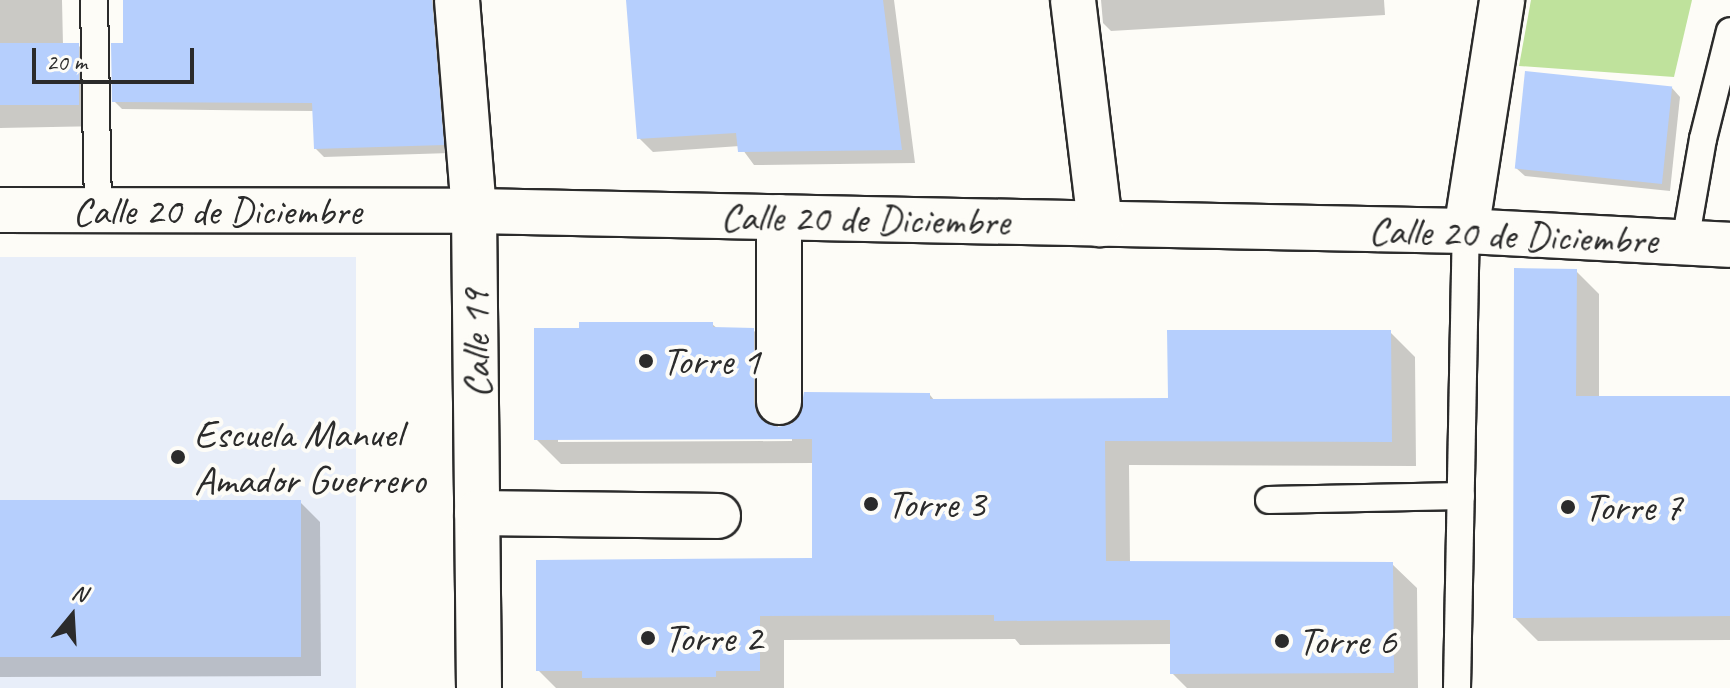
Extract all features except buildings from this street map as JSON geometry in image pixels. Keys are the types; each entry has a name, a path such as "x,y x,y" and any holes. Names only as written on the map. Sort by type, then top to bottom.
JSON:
{"street":[{"name":"Calle 19","path":"457,0 474,211 479,688"},
{"path":"1073,0 1100,224"},
{"path":"1466,231 1502,0"},
{"name":"Calle 20 de Diciembre","path":"0,210 474,211 779,217 1466,231 1730,245"},
{"path":"779,217 779,402"},
{"path":"477,513 718,516"}],"lane":[{"path":"94,0 98,210"},
{"path":"1685,242 1703,139 1730,31"},
{"path":"1457,688 1466,231"},
{"path":"1269,500 1461,496"}],"shaded area":[{"name":"Escuela Manuel Amador Guerrero","path":"0,257 356,257 356,688 0,688"}],"green space":[{"path":"1531,0 1692,0 1674,77 1519,66"}],"place":[{"name":"Torre 1","path":"646,361"},
{"name":"Escuela Manuel Amador Guerrero","path":"178,457"},
{"name":"Torre 3","path":"871,504"},
{"name":"Torre 7","path":"1568,507"},
{"name":"Torre 2","path":"648,638"},
{"name":"Torre 6","path":"1282,641"}]}
